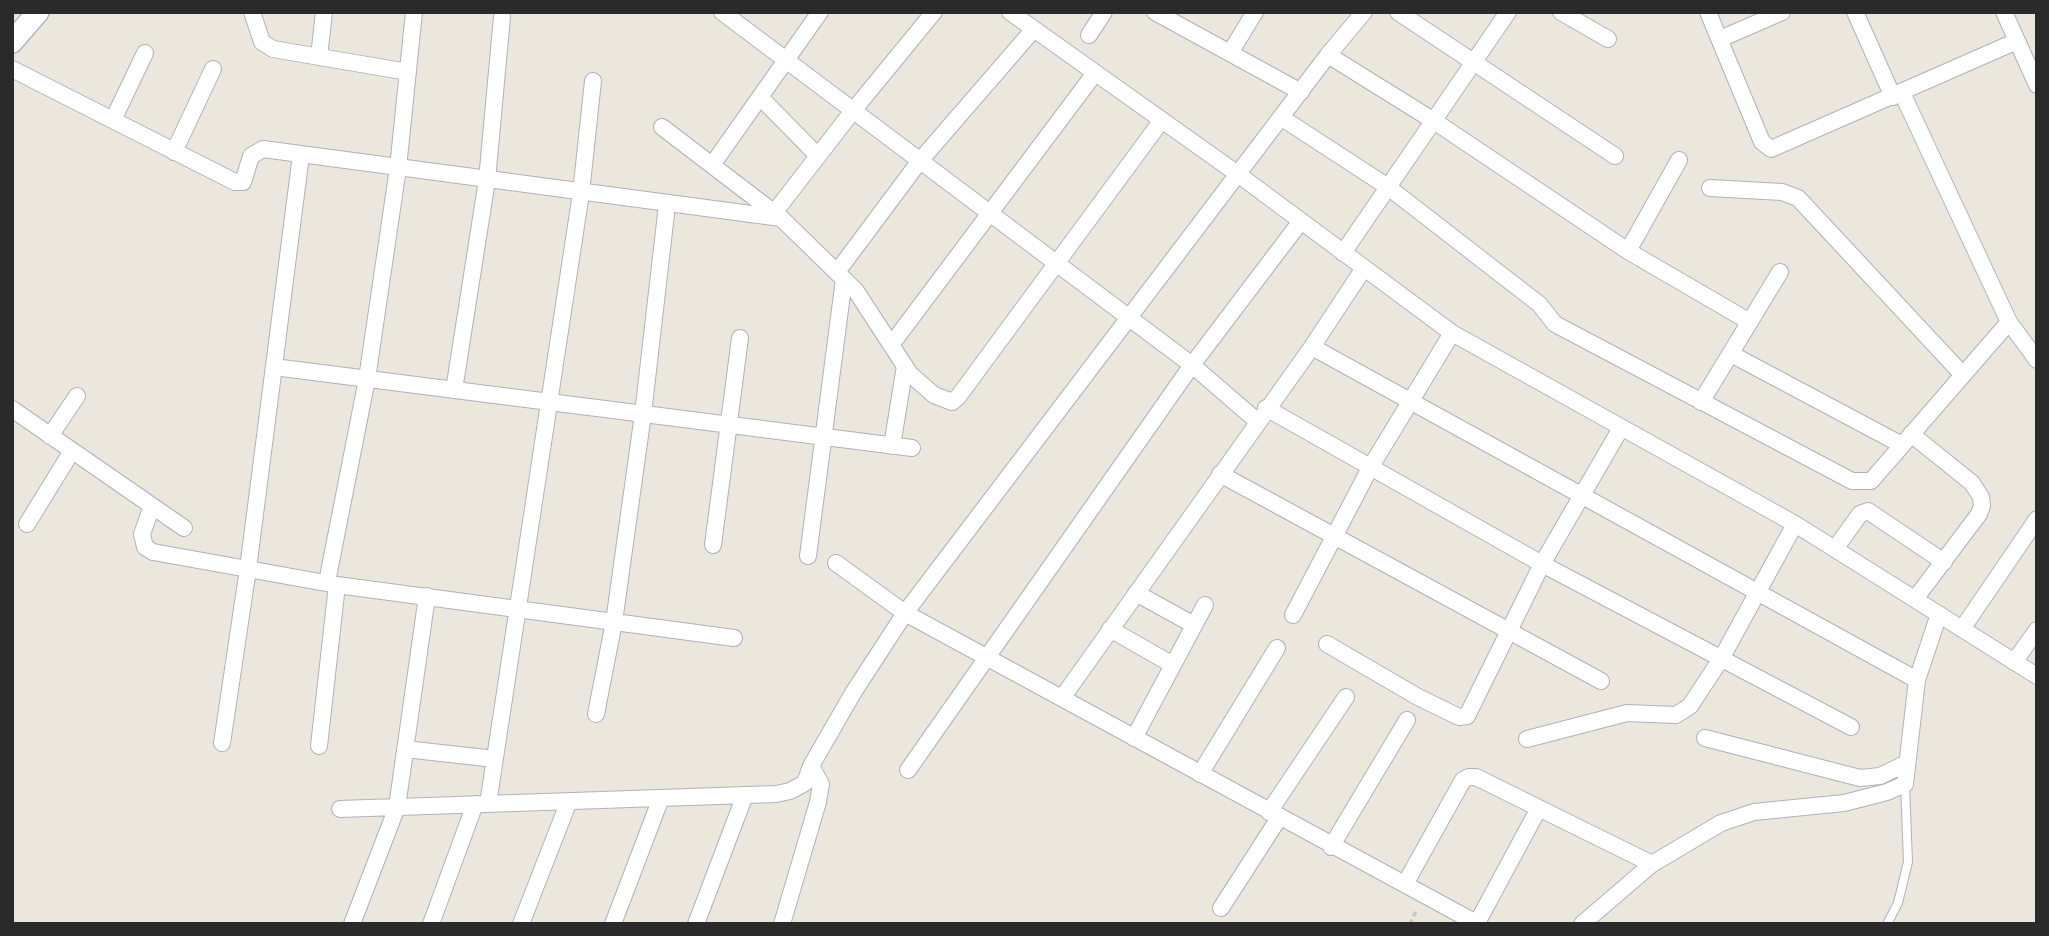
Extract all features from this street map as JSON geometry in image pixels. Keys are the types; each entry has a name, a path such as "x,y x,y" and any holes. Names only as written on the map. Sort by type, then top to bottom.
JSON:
{"street":[{"path":"12,42 38,12"},
{"path":"252,12 266,46 408,72"},
{"path":"319,57 324,12"},
{"path":"319,746 332,583 367,379 398,168 414,12"},
{"path":"722,12 785,62 1262,415 1370,468 1542,564 1851,727"},
{"path":"712,165 820,12"},
{"path":"778,215 818,156 934,12"},
{"path":"1010,12 1239,175 1452,334 1795,524 2037,676"},
{"path":"1089,35 1104,12"},
{"path":"1155,12 1173,16 1230,53 1301,92"},
{"path":"1230,53 1255,12"},
{"path":"340,809 745,795 790,791 804,783 810,766 853,693 905,613 1328,55 1364,12"},
{"path":"1398,12 1615,156"},
{"path":"1343,253 1508,12"},
{"path":"1561,12 1608,39"},
{"path":"1708,12 1762,142 1771,149 2017,41"},
{"path":"1720,39 1782,12"},
{"path":"1855,12 2009,322 2037,359"},
{"path":"2004,12 2037,85"},
{"path":"454,390 487,180 502,17"},
{"path":"807,556 841,276 919,162 1034,29"},
{"path":"113,120 145,53"},
{"path":"1328,55 1434,121 1628,251 1750,322"},
{"path":"12,69 235,182 243,182 256,151 667,205 778,215"},
{"path":"174,152 213,69"},
{"path":"891,345 1095,73"},
{"path":"431,924 481,804 495,759 581,193 593,81"},
{"path":"760,97 818,156"},
{"path":"1282,118 1388,187 1539,304 1555,324 1852,481 1871,481 2009,322"},
{"path":"662,127 778,215 841,276 877,318 905,366 944,401 952,402 1162,120"},
{"path":"222,743 248,569 301,155"},
{"path":"1628,251 1679,160"},
{"path":"1710,188 1782,192 1798,198 1963,375"},
{"path":"596,714 614,622 643,414 667,205"},
{"path":"908,770 1192,365 1301,221"},
{"path":"1062,698 1312,347 1364,268"},
{"path":"1701,402 1780,272"},
{"path":"1293,615 1370,468 1409,400 1452,334"},
{"path":"713,545 740,338"},
{"path":"1312,347 1581,498 1917,680"},
{"path":"1731,354 1907,440 1972,483 1981,497 1979,514 1915,599"},
{"path":"892,446 905,366"},
{"path":"274,367 912,448"},
{"path":"50,436 77,396"},
{"path":"12,410 184,528"},
{"path":"1327,644 1418,697 1463,718 1475,701 1542,564 1621,428"},
{"path":"27,524 72,451"},
{"path":"1220,474 1601,681"},
{"path":"152,506 142,534 145,547 153,552 332,583 734,638"},
{"path":"1835,549 1860,514 1868,511 1944,562"},
{"path":"1962,629 2037,519"},
{"path":"1527,739 1627,713 1676,715 1690,706 1721,659 1795,524"},
{"path":"836,563 905,613 1331,847 1478,923 1539,808"},
{"path":"1136,593 1194,625"},
{"path":"352,924 397,807 427,596"},
{"path":"1134,738 1205,604"},
{"path":"1582,924 1652,864 1738,817 1754,812 1844,803 1887,792 1905,784 1917,680 1939,614"},
{"path":"1110,629 1173,665"},
{"path":"2014,662 2037,629"},
{"path":"1199,774 1277,648"},
{"path":"1221,908 1346,697"},
{"path":"1331,847 1406,720"},
{"path":"1705,738 1860,778 1880,776 1907,763"},
{"path":"405,749 495,759"},
{"path":"782,924 818,802 821,784 810,766"},
{"path":"1405,884 1462,780 1476,777 1652,864"},
{"path":"695,924 745,795"},
{"path":"613,924 661,798"},
{"path":"521,924 569,801"}],"lane":[{"path":"1887,924 1898,903 1908,862 1905,784"}]}
